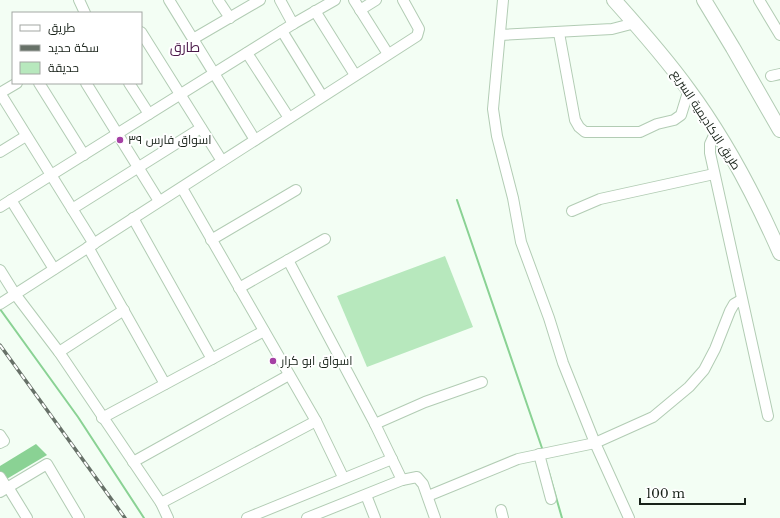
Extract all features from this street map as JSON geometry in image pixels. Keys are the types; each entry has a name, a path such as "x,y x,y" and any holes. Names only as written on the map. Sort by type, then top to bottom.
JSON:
{"highway":[{"name":"طريق الاكاديمية السريع","path":"614,0 635,23 689,90 716,131 761,212 780,253"},
{"path":"704,0 730,42 780,130"}],"street":[{"path":"78,0 84,12"},
{"path":"169,0 255,140"},
{"path":"218,0 230,18"},
{"path":"193,39 260,0"},
{"path":"280,0 293,24"},
{"path":"0,207 293,24 335,0"},
{"path":"354,0 388,54"},
{"path":"360,10 376,0"},
{"path":"1,303 159,201 182,188 322,96 414,39 419,33 418,26 403,0"},
{"path":"503,0 493,95 494,116 514,198 521,242 549,318 563,364 595,443 629,518"},
{"path":"759,0 780,35"},
{"path":"315,12 355,75"},
{"path":"500,35 617,29 635,23"},
{"path":"282,31 322,96"},
{"path":"559,33 575,120 579,127 585,132 640,132 655,125 674,120 681,115 689,90"},
{"path":"142,34 222,161"},
{"path":"247,53 289,118"},
{"path":"15,84 0,93 72,209 124,310 165,384"},
{"path":"40,84 84,155"},
{"path":"87,84 119,134 159,201"},
{"path":"131,84 149,114"},
{"path":"72,209 202,128"},
{"path":"716,131 709,148 741,300 768,416"},
{"path":"0,152 26,136"},
{"path":"572,211 600,199 714,174"},
{"path":"182,188 316,421 343,477"},
{"path":"211,240 296,190"},
{"path":"11,200 54,269"},
{"path":"133,218 212,359"},
{"path":"239,288 325,239"},
{"path":"288,260 375,424 402,480"},
{"path":"0,270 15,294 59,352 102,418 161,503 168,518"},
{"path":"428,496 492,468 518,459 595,443 654,417 698,378 704,370 715,349 732,308 741,300"},
{"path":"59,352 124,310"},
{"path":"102,418 264,331"},
{"path":"133,462 290,375"},
{"path":"375,424 425,402 482,382"},
{"path":"161,503 316,421"},
{"path":"0,434 4,441 0,443"},
{"path":"539,454 551,498"},
{"path":"247,518 343,477 392,459"},
{"path":"5,489 47,464 79,518"},
{"path":"0,477 5,489 27,518"},
{"path":"307,518 402,480 417,477 423,484 435,518"},
{"path":"366,495 376,518"}],"green space":[{"path":"445,256 473,327 367,367 337,296"}],"shaded area":[{"path":"36,444 47,455 0,483 0,466"}],"waterway":[{"path":"457,200 543,451"},
{"path":"0,309 78,417 144,518"},
{"path":"548,469 562,518"}],"railway":[{"path":"0,345 125,518"}],"place":[{"name":"اسواق فارس ٣٩","path":"120,140"},
{"name":"اسواق ابو كرار","path":"273,361"}],"district":[{"name":"طارق","path":"185,47"}]}
